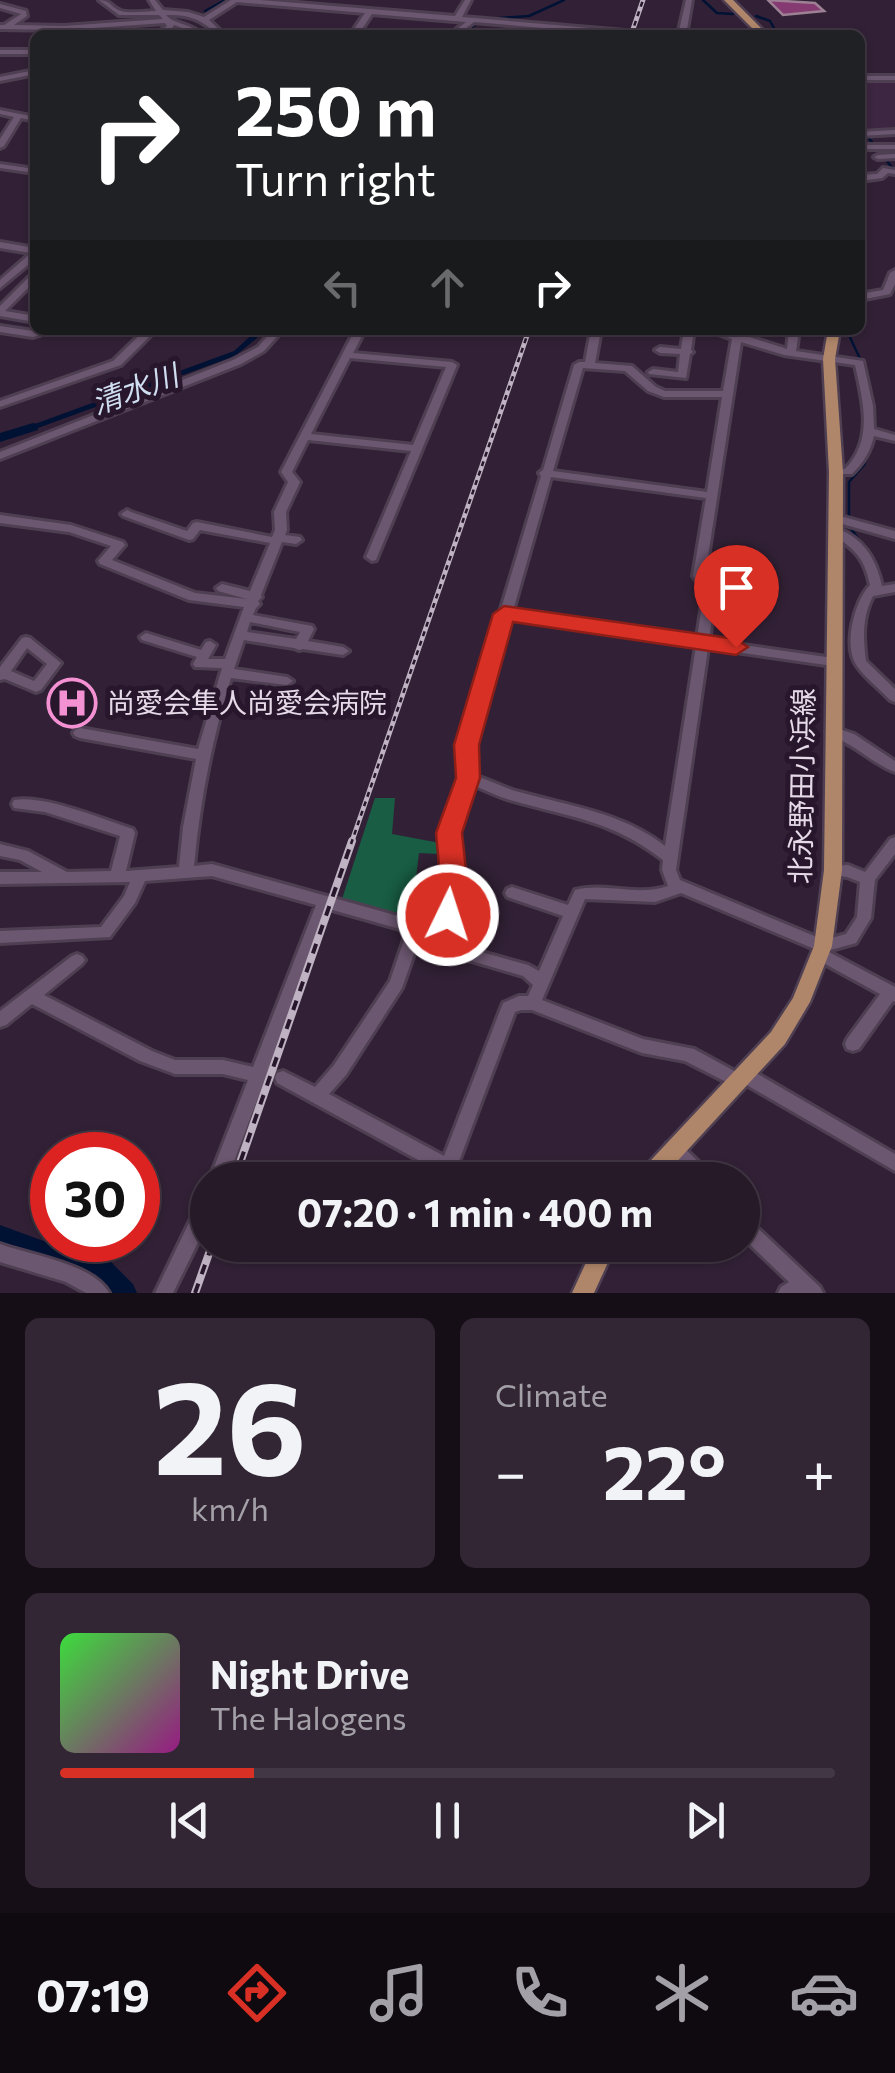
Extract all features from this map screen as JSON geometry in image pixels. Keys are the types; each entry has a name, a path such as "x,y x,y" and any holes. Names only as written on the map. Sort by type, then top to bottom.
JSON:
{"main road":[{"path":"728,0 759,30"},
{"name":"北永野田小浜線","path":"662,1162 791,1020 822,950 833,870 834,632 843,524 830,359 833,335"},
{"path":"583,1293 598,1262"}],"street":[{"path":"102,0 114,12 202,16 236,0 457,18 544,30"},
{"path":"152,0 170,30"},
{"path":"353,10 360,0"},
{"path":"457,18 468,0"},
{"path":"683,30 689,0"},
{"path":"0,6 24,14 2,28"},
{"path":"357,30 370,12"},
{"path":"202,16 216,30"},
{"path":"460,30 473,20"},
{"path":"2,28 168,22 196,30"},
{"path":"0,52 30,52"},
{"path":"0,79 30,73"},
{"path":"865,78 895,78"},
{"path":"0,112 30,119"},
{"path":"0,146 17,118"},
{"path":"865,134 895,132"},
{"path":"865,177 891,171 881,153 895,147"},
{"path":"0,166 30,171"},
{"path":"0,245 30,251"},
{"path":"0,285 30,257"},
{"path":"865,298 881,302 895,273"},
{"path":"0,312 30,281"},
{"path":"0,312 30,318"},
{"path":"0,330 30,334"},
{"path":"0,404 117,362 145,335"},
{"path":"0,456 236,362 262,348 274,335"},
{"path":"186,871 190,814 202,755 276,540 280,512 294,482 286,472 357,335"},
{"path":"590,364 595,335"},
{"path":"653,372 682,376 689,335"},
{"path":"733,335 791,354 860,362 873,432 860,462 848,472 836,472"},
{"path":"791,354 793,335"},
{"path":"676,890 669,870 710,591 699,576 737,336"},
{"path":"660,350 688,352"},
{"path":"347,354 452,365 372,558"},
{"path":"435,938 453,900 449,833 468,778 466,745 579,365 628,368 664,394 727,394"},
{"path":"873,432 895,438"},
{"path":"305,436 418,450"},
{"path":"544,474 713,496"},
{"path":"127,514 189,536 200,521 276,540 296,540"},
{"path":"0,519 70,529 118,545 104,561 193,597 253,606"},
{"path":"843,524 894,534 895,520"},
{"path":"843,524 860,546 879,590 856,634 860,662 895,697"},
{"path":"222,588 253,606 308,628 300,646"},
{"path":"504,614 834,662"},
{"path":"834,632 856,634"},
{"path":"241,635 342,651"},
{"path":"146,637 207,650 199,664 287,681"},
{"path":"833,732 850,735 868,754 895,767"},
{"path":"80,733 202,755"},
{"path":"468,778 509,794 616,821 650,839 671,858"},
{"path":"19,804 45,807 128,833 117,877"},
{"path":"822,950 851,938 864,918 868,880 895,843"},
{"path":"0,850 22,854 66,878"},
{"path":"0,878 117,877 212,870 416,926 463,953 528,971 541,983"},
{"path":"833,870 848,870 868,880"},
{"path":"4,942 105,933 130,899 140,876"},
{"path":"533,1003 580,894 593,892 650,900 681,886 822,950 892,994 853,1044"},
{"path":"512,893 571,912"},
{"path":"225,1162 324,902"},
{"path":"316,1097 340,1070 396,984 416,926"},
{"path":"0,1020 76,960"},
{"path":"31,996 161,1062 222,1067 256,1076"},
{"path":"450,1162 509,1008 518,1003 533,1003 642,1046 688,1054 742,1078 895,1163"},
{"path":"283,1078 437,1162"},
{"path":"673,1149 686,1162"},
{"path":"164,1293 190,1239"},
{"path":"760,1245 801,1290"},
{"path":"0,1253 82,1280 100,1293"}],"shaded area":[{"path":"865,78 895,79 895,131 865,134"}],"green space":[{"path":"375,798 395,798 392,834 440,843 438,854 419,853 411,919 342,899"}],"water":[{"path":"252,335 261,335 235,356 27,432 13,432 234,351"}],"building":[{"path":"768,0 815,3 824,11 783,15"}],"waterway":[{"path":"205,11 225,0"},
{"path":"485,19 529,16 564,0"},
{"path":"703,0 717,13 733,14"},
{"path":"756,16 770,21 775,30"},
{"path":"468,30 478,22"},
{"path":"865,133 894,170"},
{"path":"849,335 862,363"},
{"name":"清水川","path":"0,438 33,427"},
{"path":"849,519 849,482 864,465 873,440"},
{"path":"850,527 865,549"},
{"name":"清水川","path":"0,1237 49,1255 88,1257 124,1293"}],"railway":[{"path":"633,30 643,0"},
{"path":"351,844 527,335"},
{"path":"240,1162 352,841"},
{"path":"195,1293 206,1262"}],"place":[{"name":"尚愛会隼人尚愛会病院","path":"72,703"}],"route":[{"path":"448,915 454,888 449,833 468,778 466,745 504,614 736,647"}]}
